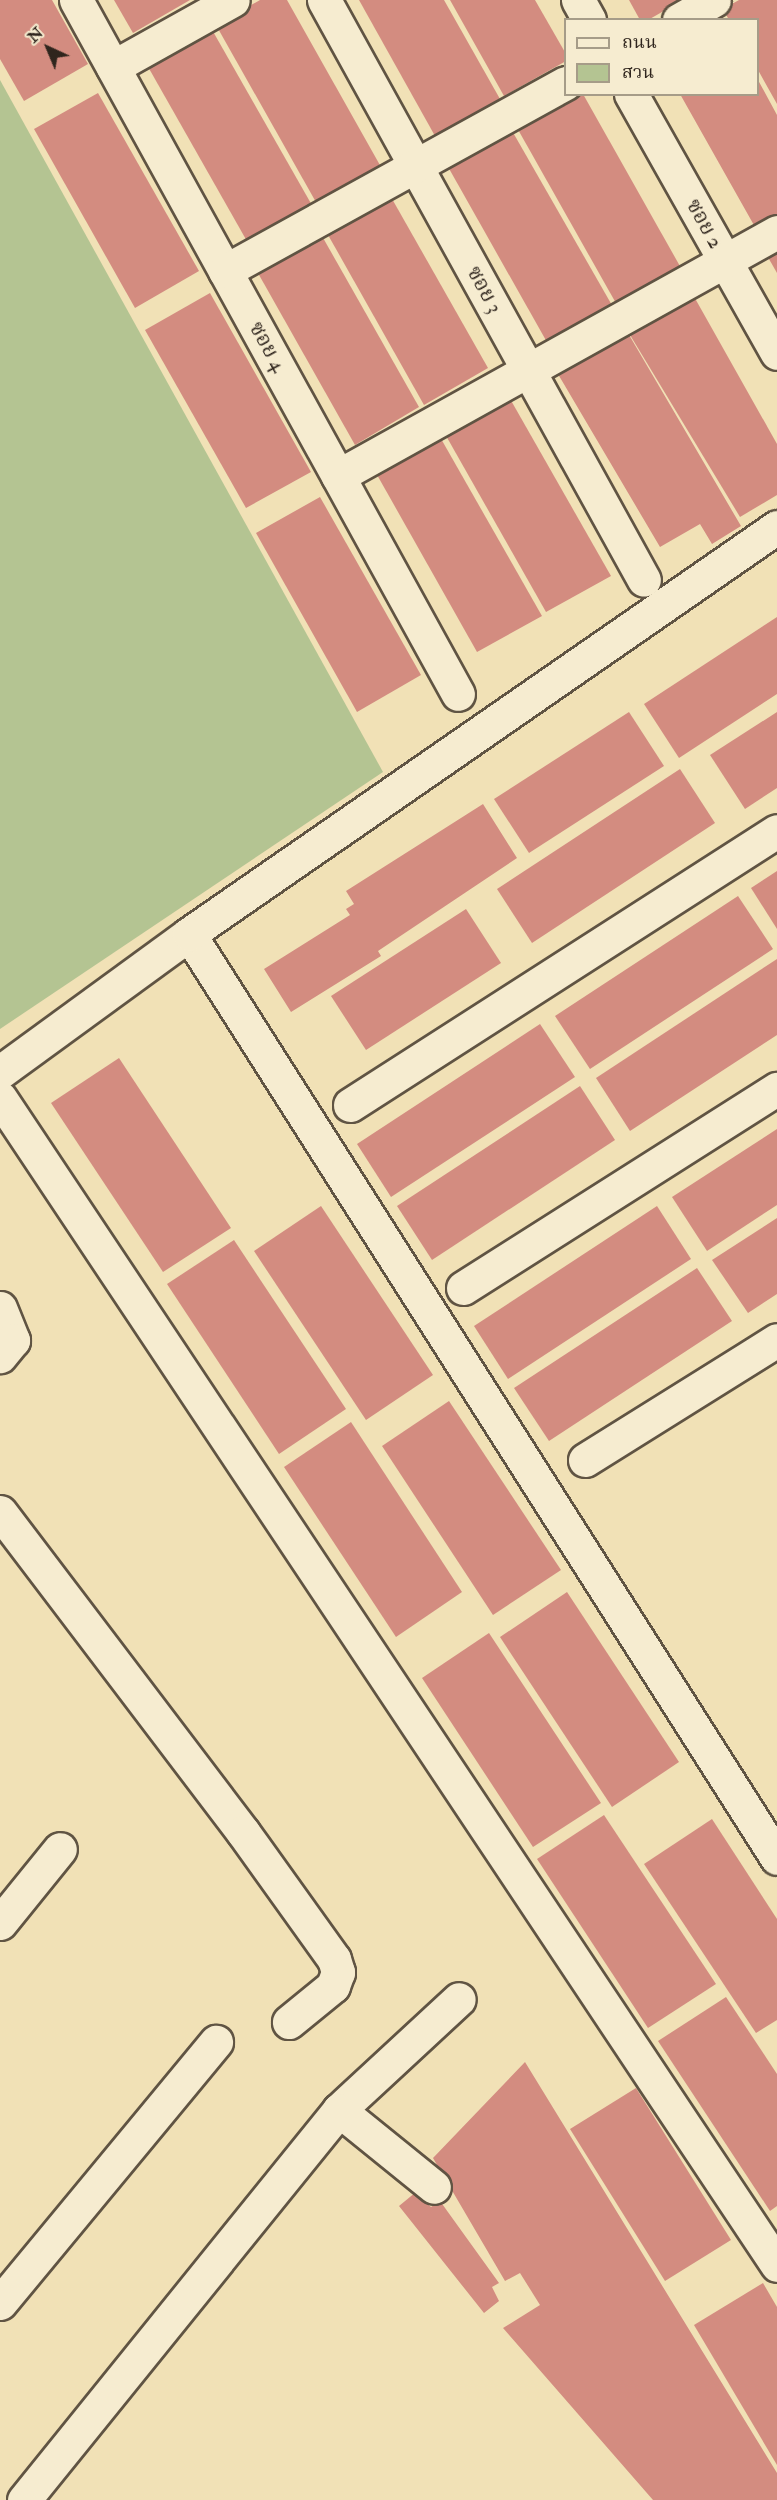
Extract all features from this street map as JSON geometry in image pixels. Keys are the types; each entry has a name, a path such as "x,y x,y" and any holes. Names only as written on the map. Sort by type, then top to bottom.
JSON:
{"street":[{"name":"ซอย 4","path":"76,0 458,694"},
{"path":"113,68 233,0"},
{"name":"ซอย 3","path":"324,0 644,580"},
{"path":"578,0 588,18"},
{"path":"682,18 714,0"},
{"path":"225,271 564,84"},
{"name":"ซอย 2","path":"632,96 777,353"},
{"path":"338,476 777,231"},
{"path":"0,1072 189,934 777,527"},
{"path":"350,1105 777,831"},
{"path":"189,934 777,1858"},
{"path":"463,1288 777,1089"},
{"path":"0,1098 777,2265"},
{"path":"0,1308 13,1340 0,1356"},
{"path":"585,1460 777,1340"},
{"path":"0,1512 243,1832 334,1959 339,1972 333,1986 289,2022"},
{"path":"0,1923 60,1849"},
{"path":"34,2497 339,2110 459,1999"},
{"path":"0,2303 216,2042"},
{"path":"339,2110 435,2187"}],"green space":[{"path":"0,80 383,772 0,1029"}],"building":[{"path":"0,0 52,0 88,64 24,101 0,59"},
{"path":"114,0 190,0 133,33"},
{"path":"260,0 287,0 381,167 317,204 216,25"},
{"path":"359,0 444,0 500,99 435,136"},
{"path":"450,0 535,0 564,51 564,62 504,96"},
{"path":"629,0 683,0 652,18 639,18"},
{"path":"739,0 777,0 777,104 759,72 759,18 728,18 723,9"},
{"path":"211,28 313,207 248,243 147,65"},
{"path":"759,82 777,115 777,214 755,227 681,96 759,96"},
{"path":"98,93 199,271 135,308 34,129"},
{"path":"568,96 584,96 681,268 617,305 516,126"},
{"path":"511,129 613,307 548,344 447,165"},
{"path":"387,190 488,368 424,405 323,226"},
{"path":"318,229 419,407 355,445 254,266"},
{"path":"777,246 777,273 765,252"},
{"path":"210,293 311,472 246,508 145,330"},
{"path":"692,293 777,444 777,495 740,517 627,330"},
{"path":"625,328 741,526 712,544 700,524 660,547 555,369"},
{"path":"509,397 611,576 546,612 445,434"},
{"path":"440,437 542,616 477,652 376,473"},
{"path":"320,497 421,675 357,712 256,533"},
{"path":"777,617 777,694 679,758 644,704"},
{"path":"629,712 664,766 529,853 494,799"},
{"path":"777,712 777,788 745,809 710,755"},
{"path":"680,769 715,823 532,943 497,889"},
{"path":"483,804 517,858 378,951 381,956 291,1012 264,969 350,915 346,909 354,904 346,891"},
{"path":"777,871 777,929 751,888"},
{"path":"738,896 773,949 590,1069 555,1016"},
{"path":"466,909 501,963 366,1050 331,996"},
{"path":"777,959 777,1035 630,1131 596,1078"},
{"path":"540,1024 575,1077 391,1197 357,1144"},
{"path":"119,1058 231,1228 163,1272 51,1103"},
{"path":"580,1086 615,1140 432,1260 397,1206"},
{"path":"777,1129 777,1205 707,1251 672,1197"},
{"path":"321,1206 433,1375 366,1420 254,1251"},
{"path":"657,1206 691,1259 508,1379 474,1326"},
{"path":"777,1218 777,1294 748,1313 712,1260"},
{"path":"234,1240 346,1409 279,1454 167,1284"},
{"path":"697,1268 732,1321 549,1441 514,1388"},
{"path":"449,1401 561,1570 493,1615 382,1446"},
{"path":"351,1422 462,1592 396,1637 284,1467"},
{"path":"567,1592 679,1762 612,1807 500,1637"},
{"path":"489,1633 601,1803 533,1847 422,1678"},
{"path":"604,1815 716,1984 648,2028 537,1859"},
{"path":"712,1819 777,1919 777,2020 756,2033 644,1864"},
{"path":"726,1997 777,2074 777,2206 770,2211 658,2041"},
{"path":"525,2062 777,2473 777,2500 653,2500 503,2328 540,2305 520,2273 505,2281 433,2158"},
{"path":"636,2088 731,2240 665,2281 570,2129"},
{"path":"416,2192 431,2207 440,2201 499,2283 492,2287 499,2301 484,2313 399,2206"},
{"path":"763,2283 777,2307 777,2465 694,2325"}]}
